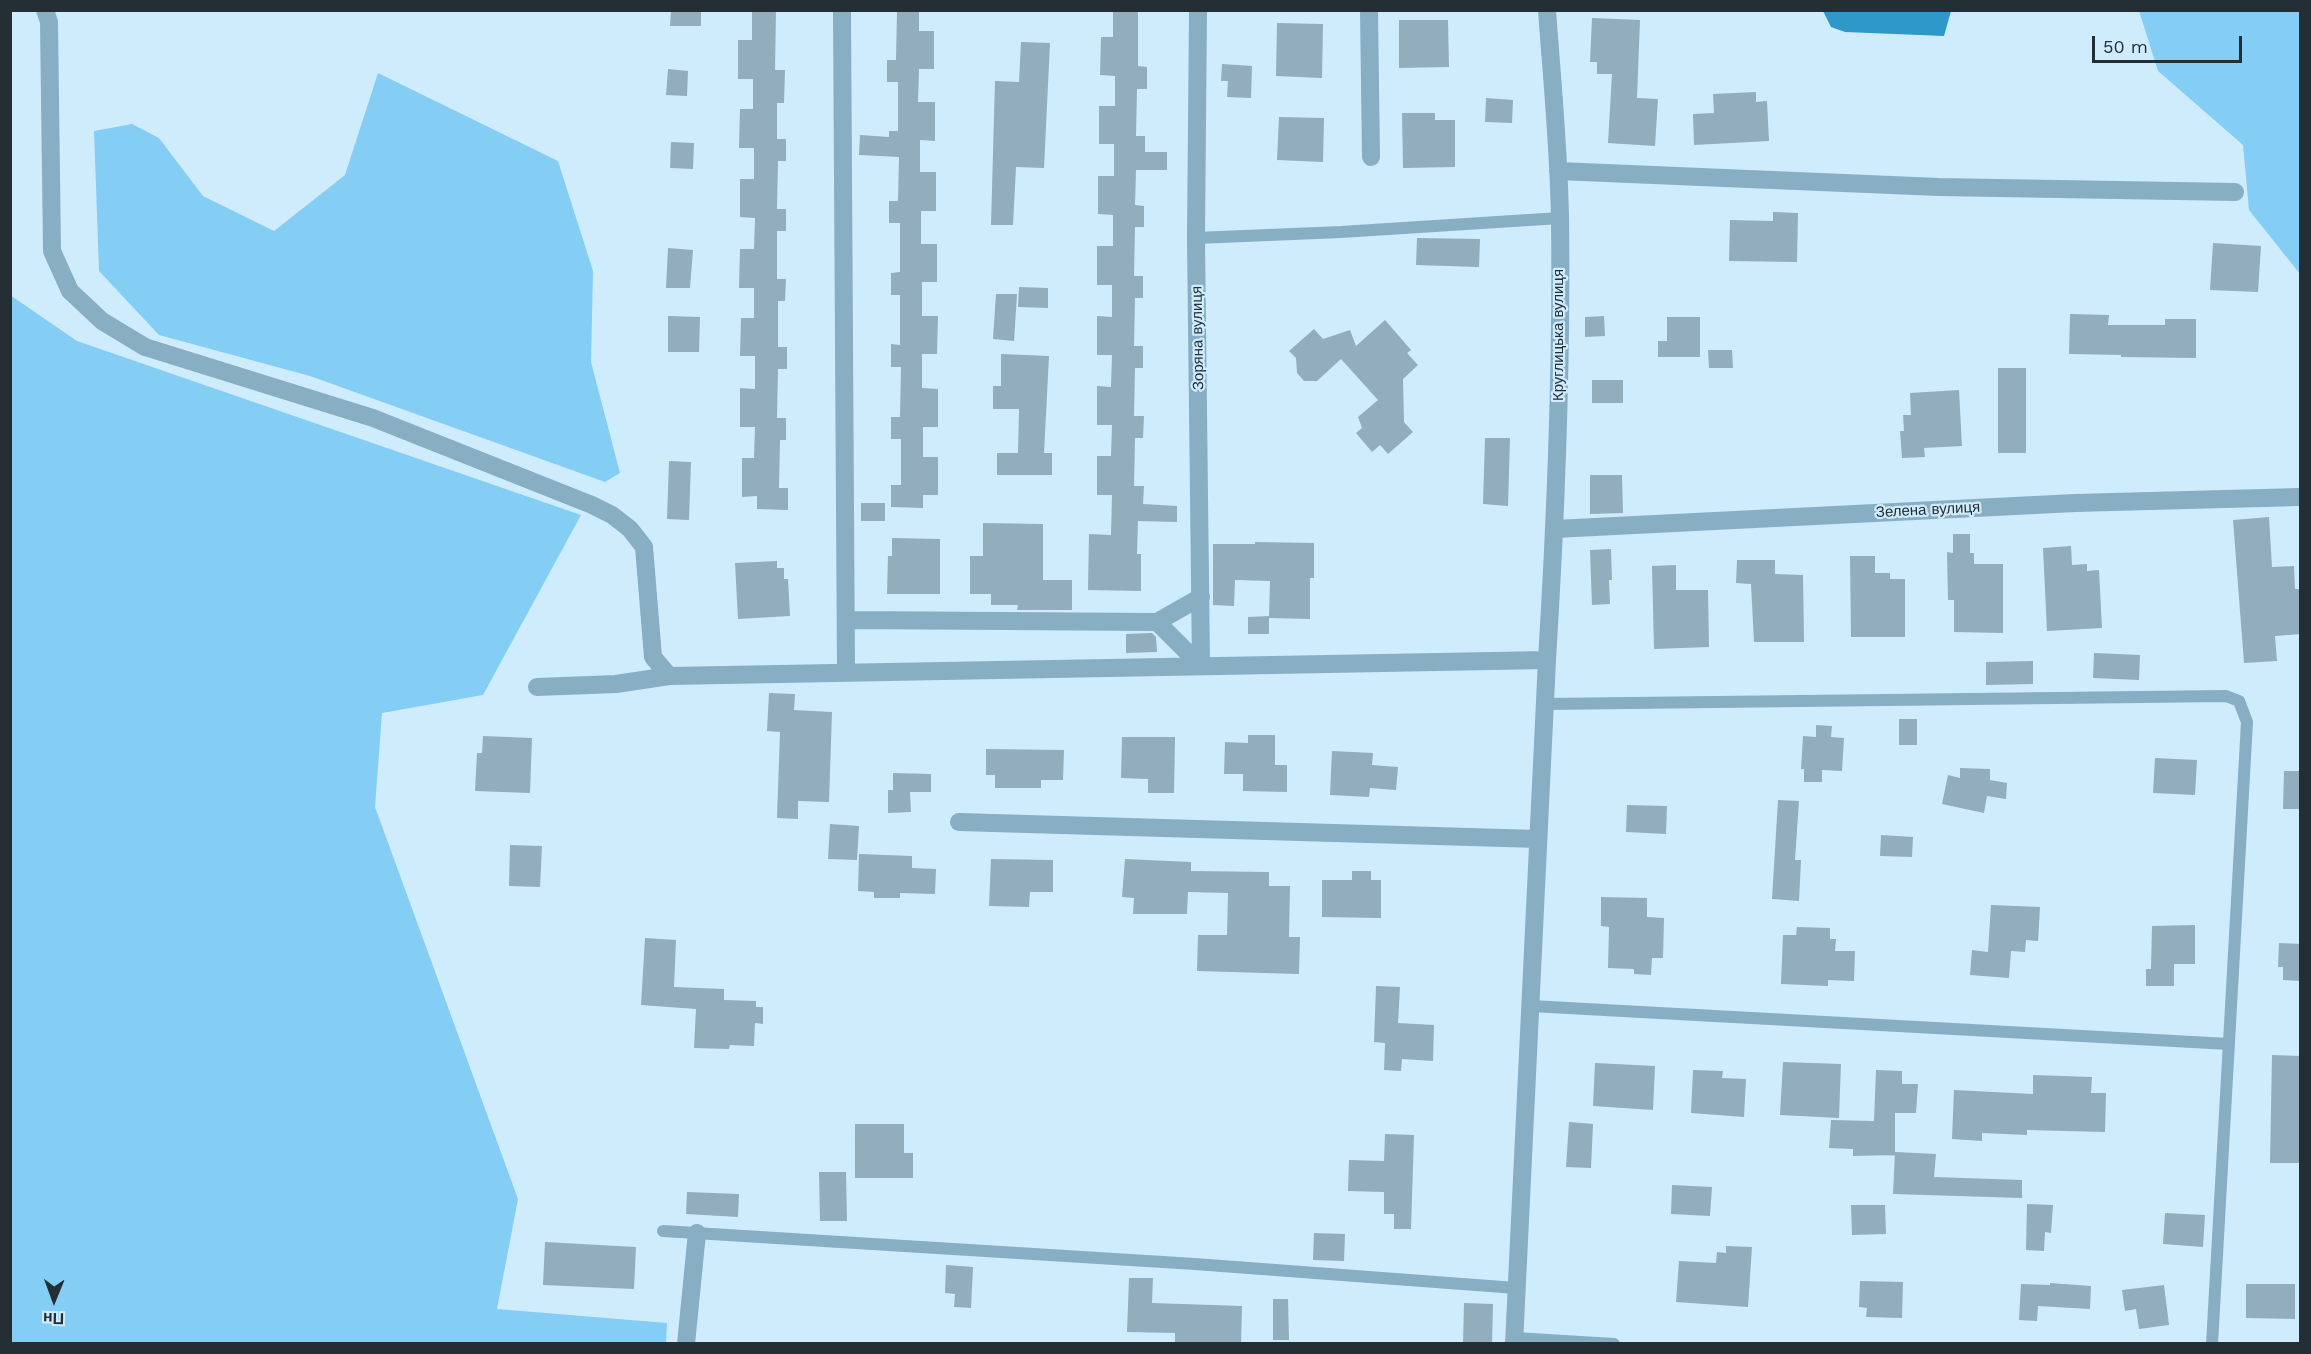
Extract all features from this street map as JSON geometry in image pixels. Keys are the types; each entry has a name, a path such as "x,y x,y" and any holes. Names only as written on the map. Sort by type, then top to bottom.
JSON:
{"street":[{"path":"45,10 49,22 52,251 70,291 102,321 145,347 373,418 612,515 630,529 644,547 653,657 669,676"},
{"path":"842,10 846,673"},
{"name":"Зоряна вулиця","path":"1198,10 1196,238 1202,666"},
{"path":"1369,10 1371,157"},
{"name":"Круглицька вулиця","path":"1515,1341 1546,660 1555,529 1560,354 1560,218 1547,10"},
{"path":"1558,171 1939,187 2235,192"},
{"name":"Зелена вулиця","path":"1555,529 2075,502 2301,497"},
{"path":"847,620 1157,621 1200,597"},
{"path":"1157,621 1202,666"},
{"path":"537,687 616,684 669,676 1546,660"},
{"path":"959,822 1538,839"},
{"path":"686,1344 697,1233"}],"lane":[{"path":"1196,238 1341,232 1560,218"},
{"path":"1545,704 2226,696 2244,700 2247,722 2212,1344"},
{"path":"1531,1006 2229,1044"},
{"path":"663,1231 1195,1264 1516,1288"},
{"path":"1515,1341 1614,1344"}],"shaded area":[{"path":"1823,11 1951,11 1944,36 1845,32 1831,27"},
{"path":"2139,11 2300,11 2300,274 2249,210 2243,145 2158,71"},
{"path":"378,73 558,161 593,271 591,362 620,473 605,482 310,376 159,335 99,271 94,131 132,124 159,138 203,196 274,231 345,175"},
{"path":"10,295 77,341 581,515 483,695 382,713 375,807 518,1199 497,1309 667,1323 666,1343 11,1343"}],"building":[{"path":"671,10 701,10 701,26 670,26"},
{"path":"752,10 776,10 775,70 785,70 784,103 777,103 777,139 786,139 786,161 778,161 777,209 786,209 786,231 777,231 777,279 786,279 785,301 778,301 778,347 787,347 787,369 778,369 777,418 786,418 786,440 780,440 779,488 788,488 788,510 757,509 757,496 742,497 742,458 754,458 755,427 740,427 740,388 755,389 755,356 740,356 741,318 754,318 754,288 739,288 740,249 754,249 755,218 740,217 740,179 754,179 754,148 739,148 740,109 753,109 753,79 738,79 738,40 752,40"},
{"path":"897,10 919,10 919,31 934,31 934,69 919,69 918,102 935,102 935,141 920,140 920,172 936,172 936,211 921,211 921,244 937,244 937,282 922,282 922,316 938,316 937,354 922,354 922,388 938,389 938,427 923,427 923,457 938,457 938,495 923,495 923,508 891,507 891,485 901,485 901,439 891,439 891,417 900,417 901,367 891,367 891,344 900,345 900,295 891,295 891,273 900,272 900,223 889,223 889,201 898,201 899,157 859,155 860,135 889,137 889,131 898,131 898,82 887,82 887,60 896,60"},
{"path":"1113,10 1138,10 1138,66 1147,67 1147,89 1137,89 1136,136 1145,136 1145,152 1167,152 1167,170 1136,170 1135,205 1144,206 1144,227 1135,227 1134,276 1143,276 1143,298 1135,298 1134,346 1143,346 1143,368 1135,368 1134,416 1144,416 1143,438 1135,438 1134,486 1144,486 1143,504 1177,506 1177,522 1138,521 1137,554 1141,554 1141,591 1088,590 1089,534 1111,535 1112,495 1097,495 1097,456 1111,456 1112,425 1097,425 1097,386 1111,387 1112,355 1097,355 1097,316 1112,317 1112,285 1097,285 1097,246 1113,246 1113,215 1098,214 1098,176 1114,176 1114,144 1099,144 1099,106 1115,106 1115,76 1100,75 1101,37 1113,37"},
{"path":"1592,18 1640,20 1637,98 1658,99 1655,146 1608,143 1612,74 1597,74 1597,62 1590,62"},
{"path":"1399,20 1448,20 1449,67 1399,68"},
{"path":"1277,23 1323,24 1322,78 1276,76"},
{"path":"1021,42 1050,43 1044,168 1016,167 1013,225 991,225 995,81 1019,82"},
{"path":"1222,64 1252,66 1251,98 1227,97 1228,81 1221,81"},
{"path":"668,69 688,71 687,96 666,95"},
{"path":"1756,92 1756,102 1767,101 1769,141 1694,145 1693,114 1714,113 1713,94"},
{"path":"1486,98 1513,100 1512,123 1485,122"},
{"path":"1402,113 1435,113 1435,120 1455,120 1455,167 1403,168"},
{"path":"1279,117 1324,118 1323,162 1277,160"},
{"path":"671,142 694,143 693,169 670,168"},
{"path":"1773,212 1798,213 1797,262 1729,261 1730,220 1773,221"},
{"path":"1417,238 1480,239 1479,267 1416,265"},
{"path":"2213,243 2261,246 2258,292 2210,290"},
{"path":"668,248 693,250 690,288 666,288"},
{"path":"1019,287 1048,288 1048,308 1018,307"},
{"path":"996,294 1017,294 1014,341 993,339"},
{"path":"2070,314 2109,315 2108,325 2165,325 2165,319 2196,319 2196,358 2069,354"},
{"path":"668,316 700,317 699,352 668,352"},
{"path":"1604,316 1605,336 1585,337 1585,317"},
{"path":"1667,317 1700,317 1700,357 1658,357 1658,341 1667,341"},
{"path":"1385,320 1411,350 1407,353 1418,365 1403,379 1404,422 1413,432 1388,454 1380,445 1372,452 1356,433 1362,428 1358,417 1378,400 1341,359 1317,381 1304,381 1297,373 1296,358 1289,351 1314,329 1323,339 1350,330 1356,346"},
{"path":"1708,350 1732,350 1733,368 1709,368"},
{"path":"1001,354 1049,356 1044,453 1052,453 1052,475 997,475 997,453 1018,453 1019,409 993,409 993,386 1001,386"},
{"path":"1998,368 2026,368 2026,453 1998,453"},
{"path":"1592,380 1623,380 1623,403 1592,403"},
{"path":"1959,390 1962,446 1924,448 1925,457 1902,458 1900,431 1904,431 1903,415 1911,415 1910,393"},
{"path":"1485,438 1510,438 1508,506 1483,504"},
{"path":"669,461 691,462 689,520 667,519"},
{"path":"1590,475 1622,475 1623,513 1590,514"},
{"path":"861,503 885,503 885,521 861,521"},
{"path":"2269,517 2272,567 2294,566 2295,589 2301,589 2301,634 2275,636 2277,661 2244,663 2233,520"},
{"path":"983,523 1043,524 1043,580 1072,580 1072,610 1017,610 1018,605 991,605 991,594 970,594 970,556 983,556"},
{"path":"1953,534 1970,534 1970,553 1974,553 1974,564 2003,564 2003,633 1954,632 1954,600 1948,600 1947,552 1953,553"},
{"path":"892,538 940,539 940,594 887,594 888,556 892,556"},
{"path":"1255,542 1314,543 1314,578 1310,578 1310,619 1269,618 1270,581 1235,580 1234,606 1213,605 1213,544 1255,544"},
{"path":"2071,546 2072,565 2087,564 2087,571 2099,570 2102,628 2047,631 2043,548"},
{"path":"1611,549 1610,604 1592,605 1590,550"},
{"path":"1850,556 1875,556 1875,573 1890,573 1890,579 1905,579 1905,637 1851,637"},
{"path":"1737,560 1775,560 1775,574 1803,575 1804,642 1754,642 1751,584 1736,583"},
{"path":"777,561 777,568 784,568 784,579 788,579 790,616 738,619 735,563"},
{"path":"1676,565 1676,590 1708,590 1709,647 1654,649 1652,566"},
{"path":"1269,616 1269,634 1248,634 1248,617"},
{"path":"1152,633 1156,637 1157,652 1126,653 1126,634"},
{"path":"2094,653 2140,655 2139,680 2093,678"},
{"path":"2033,661 2033,684 1986,685 1986,662"},
{"path":"769,693 795,694 794,710 832,712 829,802 798,801 798,819 777,818 780,732 767,731"},
{"path":"1899,719 1917,719 1917,745 1899,745"},
{"path":"1816,725 1832,726 1831,737 1844,738 1842,771 1822,770 1822,782 1804,782 1804,769 1801,769 1803,736 1816,737"},
{"path":"1248,735 1275,735 1275,765 1287,765 1287,792 1243,791 1243,774 1224,774 1225,742 1248,743"},
{"path":"483,736 532,738 530,793 475,791 477,753 482,753"},
{"path":"1122,737 1175,737 1174,793 1148,793 1148,779 1121,778"},
{"path":"986,749 1064,750 1063,780 1041,780 1041,788 995,788 995,775 986,775"},
{"path":"1332,751 1373,753 1372,765 1398,767 1396,790 1370,788 1369,797 1330,795"},
{"path":"2155,758 2197,760 2195,795 2153,793"},
{"path":"1960,768 1990,769 1990,780 2007,783 2006,799 1987,796 1984,813 1942,804 1948,775 1960,778"},
{"path":"2284,771 2301,771 2301,809 2283,809"},
{"path":"893,773 931,774 931,792 910,792 911,812 888,813 888,790 893,790"},
{"path":"1778,800 1799,801 1795,860 1801,860 1799,901 1772,899"},
{"path":"1627,805 1667,806 1666,834 1626,832"},
{"path":"830,824 859,826 857,860 828,859"},
{"path":"1881,835 1913,837 1912,857 1880,856"},
{"path":"510,845 542,846 540,887 509,886"},
{"path":"859,854 912,856 912,868 936,869 935,894 900,893 900,898 874,898 874,892 858,891"},
{"path":"991,859 1053,860 1053,892 1030,892 1029,907 989,906"},
{"path":"1125,859 1191,862 1191,871 1269,872 1269,886 1290,886 1289,937 1300,937 1299,974 1197,971 1198,935 1227,935 1228,893 1188,892 1187,914 1133,914 1134,898 1122,897"},
{"path":"1352,871 1371,871 1371,880 1381,880 1381,918 1322,917 1322,880 1352,880"},
{"path":"1601,897 1647,898 1647,917 1664,918 1663,958 1652,958 1651,975 1634,974 1634,969 1608,968 1609,927 1601,926"},
{"path":"1991,905 2040,907 2038,941 2026,940 2025,952 2011,951 2009,978 1970,975 1972,950 1988,952"},
{"path":"2195,925 2195,964 2174,964 2174,986 2146,986 2146,969 2151,969 2152,926"},
{"path":"1797,927 1830,928 1830,939 1836,939 1835,951 1855,951 1854,981 1828,980 1828,986 1781,984 1783,935 1796,935"},
{"path":"645,938 676,940 674,987 724,989 724,1000 756,1001 756,1007 763,1007 763,1024 755,1023 754,1046 730,1045 729,1049 694,1048 696,1009 641,1005"},
{"path":"2279,943 2301,944 2301,981 2283,980 2283,967 2278,967"},
{"path":"1376,986 1400,987 1398,1023 1434,1025 1433,1061 1402,1059 1401,1071 1384,1070 1385,1043 1374,1042"},
{"path":"2272,1055 2301,1056 2299,1163 2270,1163"},
{"path":"1783,1062 1841,1064 1839,1118 1780,1115"},
{"path":"1595,1063 1655,1066 1653,1110 1593,1106"},
{"path":"1693,1070 1723,1071 1722,1078 1746,1079 1744,1117 1691,1113"},
{"path":"1876,1070 1902,1071 1902,1084 1918,1084 1916,1113 1895,1113 1895,1155 1853,1156 1853,1149 1829,1148 1831,1120 1874,1121"},
{"path":"2033,1075 2092,1077 2091,1093 2106,1093 2105,1132 2027,1130 2027,1135 1982,1133 1982,1141 1952,1139 1954,1090 2033,1094"},
{"path":"1569,1122 1593,1124 1591,1168 1566,1167"},
{"path":"855,1124 904,1124 904,1153 913,1153 913,1178 855,1178"},
{"path":"1385,1134 1414,1135 1411,1229 1394,1229 1394,1214 1384,1214 1384,1192 1348,1191 1349,1160 1384,1161"},
{"path":"1895,1152 1936,1154 1934,1177 2022,1180 2022,1198 1893,1194"},
{"path":"819,1172 846,1172 847,1221 820,1221"},
{"path":"1672,1185 1712,1187 1710,1216 1671,1214"},
{"path":"687,1192 739,1194 738,1217 686,1214"},
{"path":"2027,1204 2053,1205 2051,1233 2045,1232 2044,1251 2026,1250"},
{"path":"1851,1205 1885,1205 1886,1234 1852,1235"},
{"path":"2165,1213 2205,1215 2203,1247 2163,1244"},
{"path":"1314,1233 1345,1234 1344,1261 1313,1260"},
{"path":"545,1242 636,1247 634,1289 543,1285"},
{"path":"1726,1246 1752,1247 1748,1307 1676,1302 1679,1261 1716,1263 1717,1252 1726,1253"},
{"path":"946,1265 973,1267 971,1308 954,1307 955,1294 945,1293"},
{"path":"1129,1278 1153,1278 1152,1303 1242,1306 1241,1344 1175,1344 1175,1333 1127,1332"},
{"path":"1860,1281 1903,1282 1902,1318 1866,1317 1867,1308 1859,1307"},
{"path":"2050,1283 2091,1286 2090,1309 2038,1306 2037,1321 2019,1320 2021,1284 2050,1285"},
{"path":"2246,1284 2295,1284 2295,1319 2246,1318"},
{"path":"2164,1285 2169,1325 2139,1329 2136,1309 2125,1311 2122,1290"},
{"path":"1273,1299 1288,1299 1289,1340 1273,1340"},
{"path":"1464,1303 1493,1304 1492,1344 1463,1344"}]}
